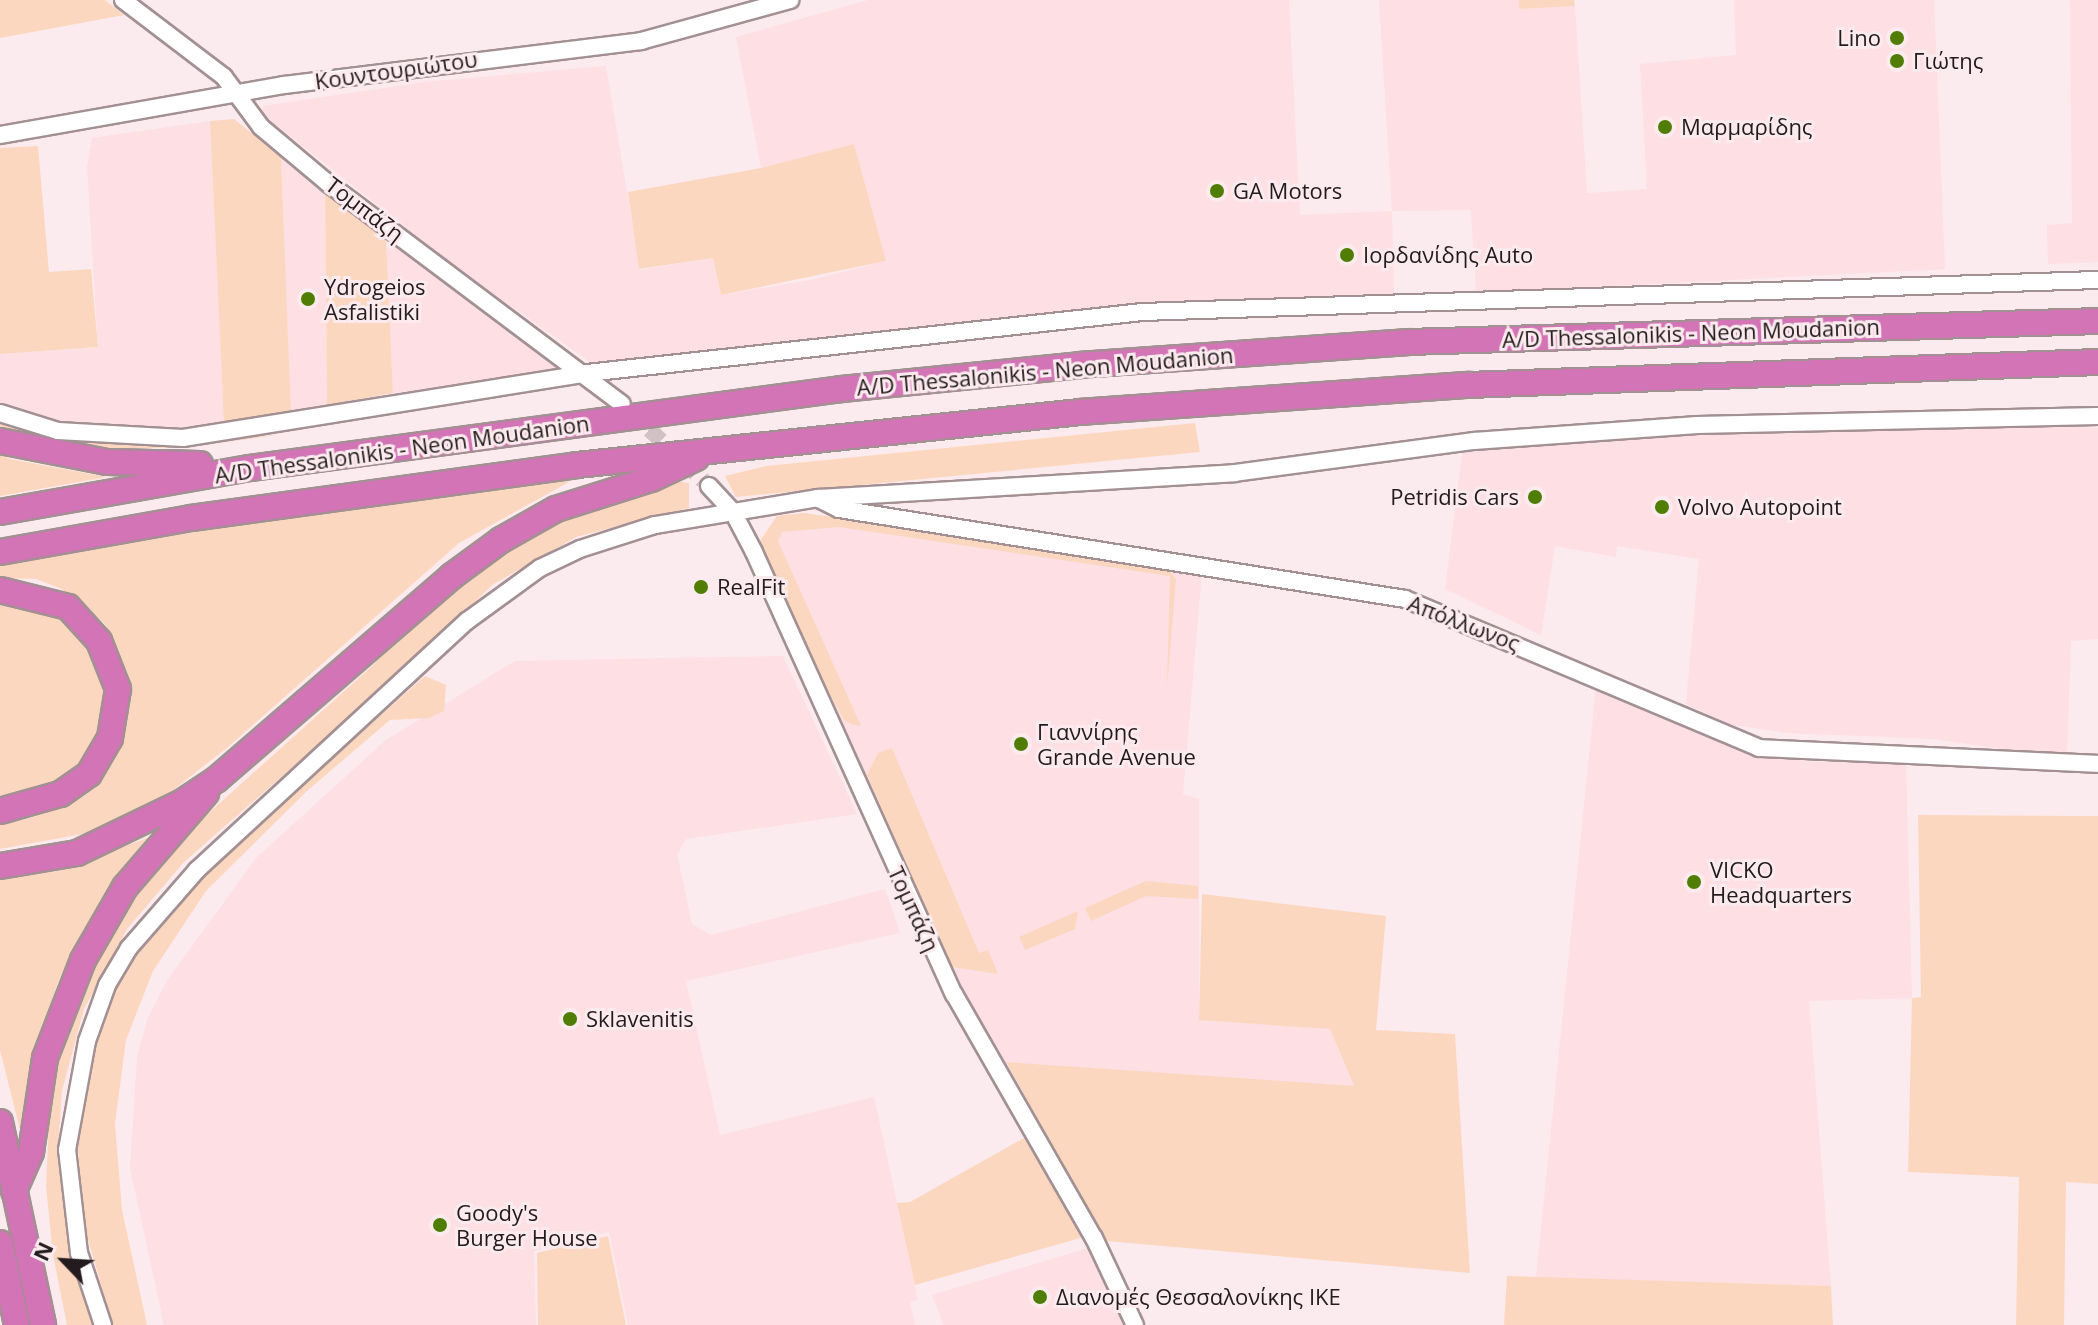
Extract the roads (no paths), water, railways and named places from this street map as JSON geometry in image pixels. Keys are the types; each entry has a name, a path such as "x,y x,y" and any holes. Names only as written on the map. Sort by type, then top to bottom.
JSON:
{"highway":[{"name":"A/D Thessalonikis - Neon Moudanion","path":"0,512 250,468 841,389 1080,365 1408,342 2098,321"},
{"name":"A/D Thessalonikis - Neon Moudanion","path":"0,552 223,513 714,449 1274,397 1819,369 2098,362"},
{"path":"0,441 107,462 250,468"},
{"path":"14,1191 31,1152 45,1058 83,960 125,887 217,779 452,576 501,540 556,509 651,479 714,449"},
{"path":"0,590 68,607 99,641 118,689 110,738 89,774 60,794 0,811"},
{"path":"0,866 38,863 117,837 217,779"},
{"path":"0,1122 43,1325"},
{"path":"0,1243 17,1325"}],"street":[{"name":"Τομπάζη","path":"123,0 224,77 261,127 329,184 587,373 622,404"},
{"name":"Κουντουριώτου","path":"0,135 480,57 641,41 790,0"},
{"path":"0,413 58,431 183,438 587,373 1142,312 2098,280"},
{"path":"103,1325 79,1253 67,1150 87,1041 107,985 129,948 197,870 467,621 540,568 603,541 733,512 818,498 1234,473 1474,441 1697,425 2098,416"},
{"name":"Τομπάζη","path":"709,486 733,512 954,994 1094,1238 1135,1325"},
{"name":"Απόλλωνος","path":"818,498 839,509 1405,599 1759,748 2098,764"}],"tunnel":[{"path":"632,413 709,486"}],"place":[{"name":"Lino","path":"1897,38"},
{"name":"Γιώτης","path":"1897,61"},
{"name":"Μαρμαρίδης","path":"1665,127"},
{"name":"GA Motors","path":"1217,191"},
{"name":"Ιορδανίδης Auto","path":"1347,255"},
{"name":"Ydrogeios Asfalistiki","path":"308,299"},
{"name":"Petridis Cars","path":"1535,497"},
{"name":"Volvo Autopoint","path":"1662,507"},
{"name":"RealFit","path":"701,587"},
{"name":"Γιαννίρης Grande Avenue","path":"1021,744"},
{"name":"VICKO Headquarters","path":"1694,882"},
{"name":"Sklavenitis","path":"570,1019"},
{"name":"Goody's Burger House","path":"440,1225"},
{"name":"Διανομές Θεσσαλονίκης ΙΚΕ","path":"1040,1297"}]}
